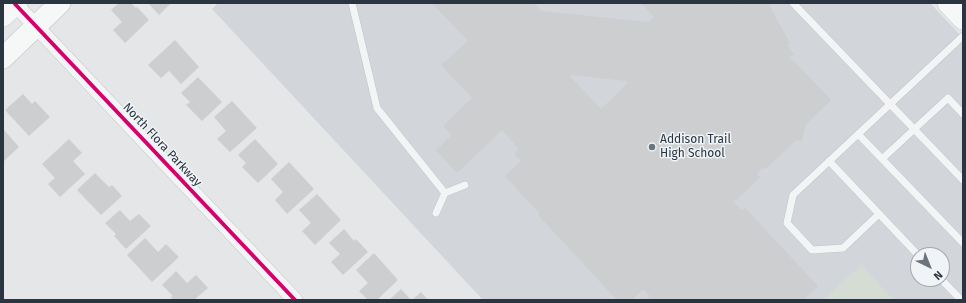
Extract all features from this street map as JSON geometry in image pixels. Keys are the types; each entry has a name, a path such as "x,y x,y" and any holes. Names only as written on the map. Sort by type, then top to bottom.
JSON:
{"main road":[{"path":"3,58 60,3"},
{"path":"948,3 963,19"}],"street":[{"name":"North Flora Parkway","path":"12,8 36,26 295,300"}],"lane":[{"path":"352,3 378,108 445,193"},
{"path":"793,3 963,180"},
{"path":"879,214 843,248 812,250 787,223 793,195 963,36"},
{"path":"882,159 948,98 963,114"},
{"path":"858,134 963,243"},
{"path":"829,161 910,247"},
{"path":"436,213 445,193 464,185"},
{"path":"949,287 961,300"}],"shaded area":[{"name":"Addison Trail High School","path":"218,3 930,3 963,38 963,300 483,300 212,9"},
{"path":"861,265 894,300 823,300"}],"building":[{"path":"119,3 131,3 136,8 137,7 149,20 125,43 113,30 122,22 111,10"},
{"path":"148,3 171,3 159,15"},
{"name":"Addison Trail High School","path":"432,3 534,3 541,11 649,22 654,17 641,3 740,3 742,5 744,3 768,3 790,43 787,45 794,54 790,57 831,100 806,124 802,141 796,140 765,169 763,167 757,174 760,177 734,202 741,210 745,208 818,286 804,300 646,300 650,296 643,289 632,300 617,300 538,215 539,213 505,176 521,161 514,154 519,149 502,130 457,173 436,150 452,135 443,126 472,98 441,65 468,41","holes":["570,76 625,81 628,83 601,109"]},
{"path":"175,40 199,67 181,84 169,71 161,78 148,65"},
{"path":"198,77 222,102 202,121 186,105 190,102 181,93"},
{"path":"23,94 32,104 35,101 50,117 29,136 5,110"},
{"path":"232,101 257,128 230,152 217,139 226,131 214,117"},
{"path":"3,130 19,147 3,162"},
{"path":"69,139 82,153 73,161 85,174 60,197 48,184 55,178 42,164"},
{"path":"255,139 278,164 258,183 242,167 246,163 238,155"},
{"path":"289,162 314,189 287,214 275,200 283,192 271,179"},
{"path":"95,173 109,187 112,185 122,196 101,215 77,190"},
{"path":"317,194 341,220 315,245 302,231 311,223 299,210"},
{"path":"120,210 130,221 139,214 151,226 126,249 114,236 116,234 105,223"},
{"path":"344,229 354,241 356,239 368,252 343,275 331,262 340,254 329,243"},
{"path":"145,238 158,252 166,244 179,257 152,282 127,255"},
{"path":"374,253 398,280 377,300 368,300 359,291 368,283 356,270"},
{"path":"176,271 187,283 196,275 208,288 194,300 173,300 171,297 173,296 162,285"},
{"path":"401,289 411,300 389,300"},
{"path":"421,292 428,300 412,300"}],"cycle path":[{"path":"15,4 295,300"}],"place":[{"name":"Addison Trail High School","path":"652,147"}]}
